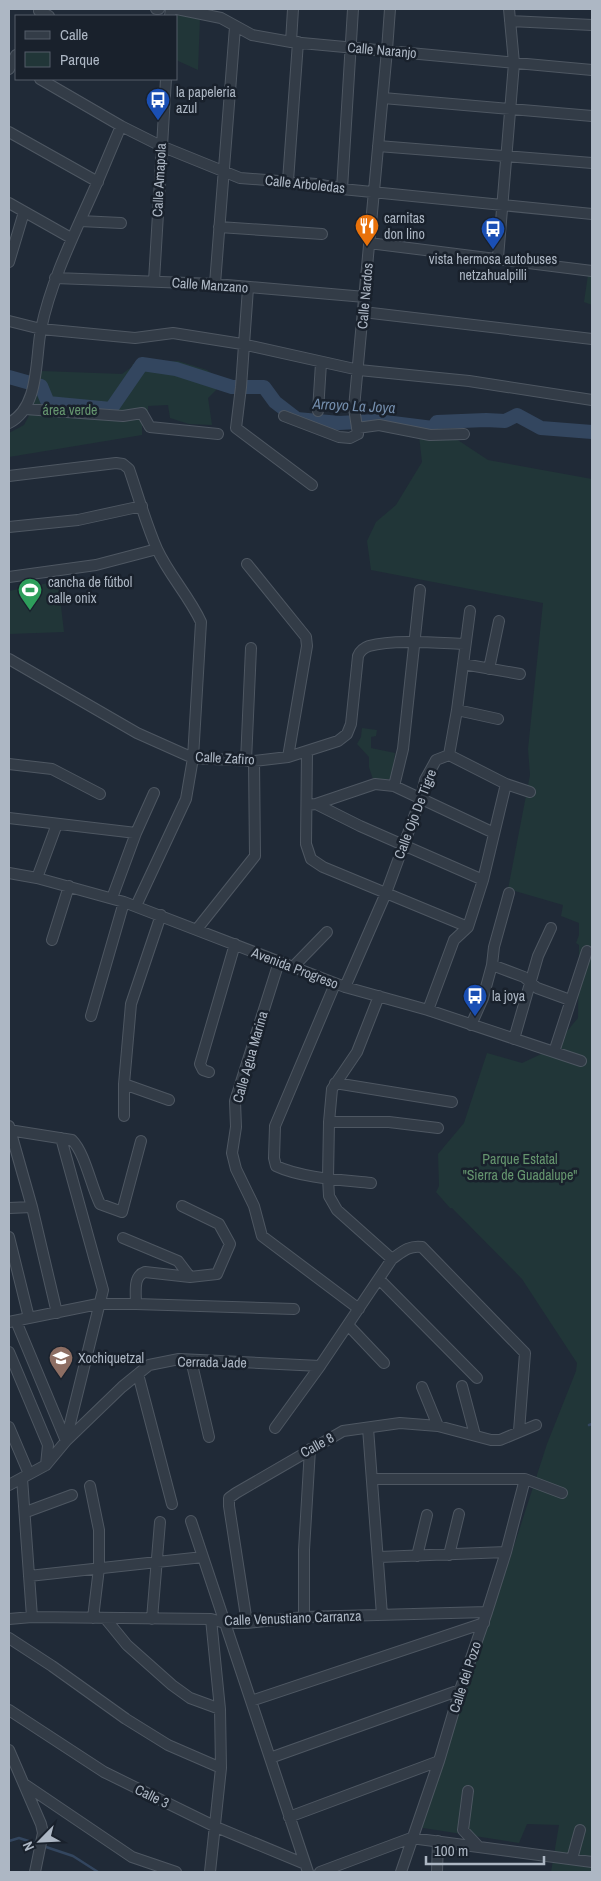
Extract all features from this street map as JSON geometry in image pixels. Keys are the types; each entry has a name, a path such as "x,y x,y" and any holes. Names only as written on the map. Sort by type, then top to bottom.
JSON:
{"street":[{"name":"Calle Naranjo","path":"177,9 222,14 235,26 252,35 294,42 592,70"},
{"path":"288,182 294,42 293,9"},
{"path":"342,188 353,9"},
{"name":"Calle Nardos","path":"357,425 354,408 388,50 390,9"},
{"path":"498,258 514,63 509,9"},
{"path":"510,21 592,25"},
{"path":"214,284 235,26"},
{"name":"Calle Arboledas","path":"42,80 121,126 161,146 240,178 592,214"},
{"name":"Calle Amapola","path":"154,281 166,80"},
{"path":"383,98 592,116"},
{"path":"9,423 15,420 25,409 36,369 41,329 55,278 121,126"},
{"path":"9,132 98,182"},
{"path":"378,146 592,163"},
{"path":"9,203 71,238"},
{"path":"9,262 24,212"},
{"path":"80,221 121,223"},
{"path":"219,227 322,234"},
{"path":"369,243 592,270"},
{"name":"Calle Manzano","path":"55,278 214,284 365,297"},
{"path":"248,288 236,428 312,484"},
{"path":"364,312 592,338"},
{"path":"9,321 41,329 135,338 173,333 242,344 359,370 469,381 592,400"},
{"path":"318,411 321,363"},
{"path":"25,409 123,416 142,413 150,427 218,434"},
{"path":"284,416 339,437 350,438 358,434 357,425 379,425 430,435 464,434"},
{"path":"9,476 116,463 123,464 129,469 157,549 173,579 192,604 201,622 193,758 186,799 136,906"},
{"path":"9,527 78,520 142,506"},
{"path":"9,577 96,565 157,549"},
{"path":"247,564 306,637 307,646 288,757"},
{"path":"394,786 403,750 420,590"},
{"name":"Calle Ojo De Tigre","path":"345,988 386,893 422,798 425,780 436,760 449,755 470,611"},
{"path":"489,669 499,621"},
{"path":"415,642 465,644"},
{"name":"Calle Zafiro","path":"9,659 137,733 193,758 250,762 288,757 338,741 347,734 351,724 360,651 367,646 415,642"},
{"path":"197,929 255,856 250,762 250,648"},
{"path":"463,664 520,674"},
{"path":"457,710 498,719"},
{"path":"307,751 311,804 306,844 311,859 323,867 468,927"},
{"path":"449,755 506,784 530,792"},
{"path":"11,764 52,769 100,794"},
{"path":"311,804 375,784 394,786 494,833"},
{"path":"428,1010 454,940 468,927 483,880 506,784"},
{"path":"112,898 136,833 154,793"},
{"path":"311,804 483,880"},
{"path":"9,818 136,833"},
{"path":"37,878 57,824"},
{"name":"Avenida Progreso","path":"9,873 37,878 112,898 197,929 345,988 428,1010 581,1061"},
{"path":"52,940 69,886"},
{"path":"471,1025 483,998 508,893"},
{"path":"91,1016 124,902"},
{"path":"124,1116 124,1084 131,1004 160,915"},
{"path":"514,1039 538,956 551,928"},
{"path":"293,967 327,932"},
{"path":"209,1072 203,1070 200,1064 235,944"},
{"path":"554,1052 587,951"},
{"name":"Calle Agua Marina","path":"279,962 235,1101 236,1127 232,1153 236,1169 254,1206 262,1236 359,1309"},
{"path":"492,965 524,977 537,988 570,1000"},
{"path":"335,984 275,1126 274,1158 276,1166 283,1170 371,1183"},
{"path":"378,996 357,1052 332,1089 329,1122 328,1178 330,1196 337,1210 392,1259"},
{"path":"335,1083 452,1102"},
{"path":"124,1084 169,1100"},
{"path":"329,1122 389,1122 438,1128"},
{"path":"9,1126 32,1207 57,1313"},
{"path":"9,1130 72,1140 76,1144 93,1191 100,1204 122,1212 141,1141"},
{"path":"61,1138 103,1290 98,1304 96,1321 66,1442"},
{"path":"136,1304 137,1278 145,1272 190,1276 216,1274 230,1244 219,1224 182,1206"},
{"path":"9,1208 32,1207"},
{"path":"9,1237 14,1282 29,1318"},
{"path":"123,1238 178,1261 190,1276"},
{"path":"276,1428 392,1259 409,1247 422,1247 525,1353 519,1431"},
{"path":"162,1274 166,1256"},
{"path":"379,1279 477,1378"},
{"path":"66,1442 13,1321 98,1304 294,1309"},
{"path":"348,1325 384,1363"},
{"path":"9,1352 48,1445 46,1465 9,1486"},
{"name":"Cerrada Jade","path":"46,1465 66,1442 122,1386 149,1366 179,1359 320,1366"},
{"path":"191,1360 209,1437"},
{"path":"138,1374 172,1504"},
{"path":"462,1386 475,1436"},
{"path":"422,1387 438,1426"},
{"name":"Calle 8","path":"246,1622 229,1498 310,1448 343,1431 400,1423 438,1426 491,1440 500,1440 536,1425"},
{"path":"9,1427 26,1476 26,1512 32,1617"},
{"path":"368,1428 382,1615"},
{"path":"304,1618 304,1550 310,1448"},
{"path":"373,1479 525,1479 562,1493"},
{"name":"Calle del Pozo","path":"401,1872 411,1838 439,1761 460,1690 484,1623 506,1552 525,1479"},
{"path":"90,1486 99,1530 100,1568 93,1618"},
{"path":"26,1512 72,1495"},
{"path":"449,1555 459,1514"},
{"path":"417,1556 427,1515"},
{"path":"190,1521 306,1868"},
{"path":"152,1619 160,1522"},
{"path":"379,1557 506,1552"},
{"path":"29,1576 202,1557"},
{"name":"Calle Venustiano Carranza","path":"9,1619 32,1617 211,1619 225,1623 304,1618 487,1612"},
{"path":"105,1618 127,1645 172,1685 190,1698 220,1709"},
{"path":"210,1872 221,1768 220,1709 211,1619"},
{"path":"251,1701 484,1623"},
{"path":"9,1638 126,1719 168,1745 221,1768"},
{"path":"270,1758 460,1690"},
{"name":"Calle 3","path":"9,1710 104,1772 216,1827 306,1868"},
{"path":"9,1750 41,1824 42,1832 35,1872"},
{"path":"289,1817 439,1761"},
{"path":"24,1784 132,1857 176,1872"},
{"path":"468,1791 463,1830 478,1846"},
{"path":"572,1860 580,1830"},
{"path":"320,1872 411,1838 592,1862"},
{"path":"437,1872 438,1841"}],"green space":[{"path":"172,9 200,18 198,70 178,61 178,15 172,15"},
{"path":"588,275 592,275 592,305 584,302"},
{"name":"área verde","path":"178,361 207,370 222,381 208,398 212,425 189,424 170,418 168,405 148,406 148,422 142,422 142,435 9,457 9,433 24,425 32,410 41,371 122,374 133,366 132,364"},
{"name":"Parque Estatal \"Sierra de Guadalupe\"","path":"435,425 488,460 592,479 592,1872 551,1872 559,1825 527,1824 519,1843 417,1827 488,1615 492,1614 547,1444 576,1371 577,1363 522,1279 436,1192 439,1186 438,1154 464,1123 487,1053 522,1063 552,1049 578,1018 579,945 576,943 579,935 579,923 561,916 563,905 508,889 530,775 528,749 543,603 371,570 367,541 376,522 396,505 422,462 418,427"},
{"path":"58,581 64,632 9,634 9,591"},
{"path":"362,728 377,730 376,736 371,737 371,748 395,753 390,779 373,779 369,767 369,757 357,744 361,737"}],"waterway":[{"name":"Arroyo La Joya","path":"9,377 41,386 48,403 111,409 142,364 176,369 232,387 264,387 275,402 297,419 339,423 377,421 433,428 437,422 505,421 517,415 541,428 592,432"},
{"path":"9,1841 19,1838 38,1844"},
{"path":"43,1846 73,1856 98,1872"}],"place":[{"name":"la papeleria azul","path":"158,121"},
{"name":"carnitas don lino","path":"367,247"},
{"name":"vista hermosa autobuses netzahualpilli","path":"493,250"},
{"name":"cancha de fútbol calle onix","path":"30,611"},
{"name":"la joya","path":"475,1017"},
{"name":"Xochiquetzal","path":"61,1379"}]}
